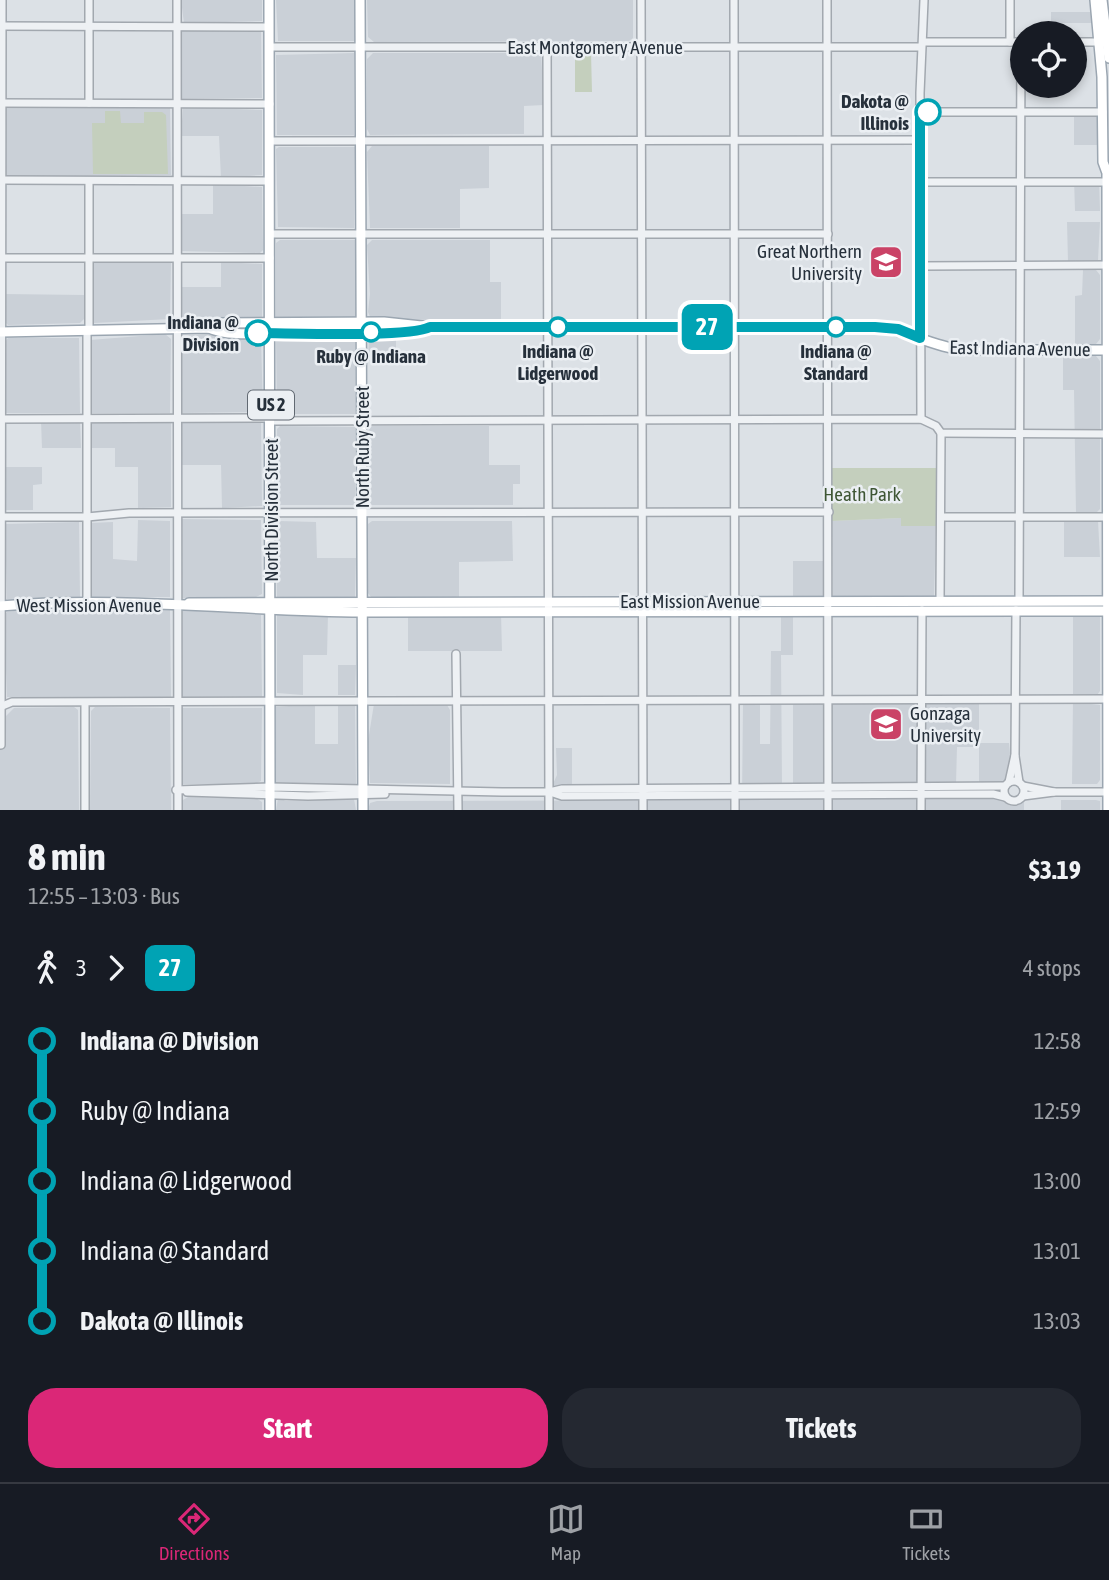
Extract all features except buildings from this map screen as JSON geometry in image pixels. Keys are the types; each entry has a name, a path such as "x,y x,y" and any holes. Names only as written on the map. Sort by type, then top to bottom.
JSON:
{"main road":[{"name":"North Division Street","path":"269,0 270,810"},
{"name":"North Ruby Street","path":"360,0 363,810"},
{"path":"1095,0 1109,58"},
{"path":"1102,0 1106,112 1103,162 1108,176 1108,810"},
{"name":"East Indiana Avenue","path":"209,328 218,323 270,322 362,322 430,327 829,327 898,329 962,350 1109,350"},
{"name":"East Indiana Avenue","path":"209,328 217,331 270,333 424,330 430,327"},
{"path":"1,332 209,328"},
{"name":"East Mission Avenue","path":"549,606 642,612 829,600 932,606"},
{"name":"West Mission Avenue","path":"1,606 177,605 199,601 271,606"},
{"name":"East Mission Avenue","path":"271,606 549,606 642,601 829,611 932,606 1109,606"},
{"path":"1017,606 1054,601 1109,606"}],"street":[{"path":"1,745 2,0"},
{"path":"89,0 89,103"},
{"path":"177,0 177,810"},
{"path":"641,0 643,810"},
{"path":"734,0 735,810"},
{"path":"827,0 828,810"},
{"path":"921,419 920,112 924,0"},
{"path":"1010,0 1010,21"},
{"path":"1,26 269,27"},
{"name":"East Montgomery Avenue","path":"269,47 827,47 1010,42"},
{"path":"1087,42 1105,42"},
{"path":"547,47 549,810"},
{"path":"1016,810 1021,798 1015,755 1015,699 1017,606 1022,584 1021,98"},
{"path":"1,103 270,104"},
{"path":"920,112 1106,112"},
{"path":"269,141 920,140"},
{"path":"920,183 1021,182 1108,176"},
{"path":"1,180 269,181"},
{"path":"87,604 89,181"},
{"path":"270,234 828,234"},
{"path":"1,258 270,258"},
{"path":"920,266 1108,265"},
{"path":"1,419 921,419 936,426 941,433 941,517 921,699 921,810"},
{"path":"941,433 1108,434"},
{"path":"0,517 87,517 129,513 829,512"},
{"path":"941,517 1108,517"},
{"path":"456,654 458,810"},
{"path":"1,707 12,702 1109,699"},
{"path":"85,703 85,810"},
{"path":"1010,810 1007,784 1015,755"},
{"path":"921,792 1007,784 1021,784 1054,792"},
{"path":"176,790 549,792 562,796 643,792 921,792 993,794 1007,799 1054,792 1109,792"},
{"path":"176,790 202,794"},
{"path":"177,810 185,795 270,791"}],"shaded area":[{"path":"181,0 262,0 262,21 184,23"},
{"path":"276,0 355,0 355,41 278,41"},
{"path":"367,0 633,0 633,38 629,41 374,42 368,37"},
{"path":"1051,12 1093,12 1093,23 1051,21"},
{"path":"181,31 261,31 262,98 182,99"},
{"path":"354,53 354,135 277,135 276,55"},
{"path":"373,53 541,53 544,105 524,106 524,134 370,135 367,129 367,59"},
{"path":"6,107 170,107 171,175 8,177 5,174"},
{"path":"183,107 262,110 262,175 221,178 219,136 181,136"},
{"path":"1095,115 1099,118 1100,145 1074,145 1074,116"},
{"path":"372,146 489,146 489,188 460,189 460,228 370,228 367,152"},
{"path":"355,147 354,228 278,227 276,149"},
{"path":"1099,178 1100,211 1075,211 1074,179"},
{"path":"213,184 262,187 263,250 260,253 181,251 181,214 213,214"},
{"path":"1067,222 1100,222 1098,260 1068,261"},
{"path":"280,240 355,240 356,319 276,319 276,243"},
{"path":"372,240 490,240 490,282 501,282 501,321 371,319 368,312 370,294 367,245"},
{"path":"221,262 262,264 262,317 183,320 180,287 221,287"},
{"path":"171,263 170,319 94,323 93,264"},
{"path":"1083,270 1096,270 1100,275 1100,339 1096,344 1075,344 1075,296 1082,295"},
{"path":"4,294 84,295 84,319 80,323 8,325 4,321"},
{"path":"165,334 171,339 170,413 92,413 90,340"},
{"path":"211,334 261,338 263,412 180,413 182,336"},
{"path":"396,334 396,360 368,361 369,337"},
{"path":"355,336 355,414 277,414 276,337"},
{"path":"8,338 79,338 80,413 6,413 5,342"},
{"path":"1063,355 1096,356 1100,361 1100,509 1096,513 1076,513 1074,390 1063,390"},
{"path":"41,421 80,421 81,448 42,448"},
{"path":"91,421 171,422 171,507 138,508 138,467 115,467 115,448 90,448"},
{"path":"261,422 262,506 222,508 221,465 180,465 180,423"},
{"path":"280,426 355,427 355,505 278,505 277,429"},
{"path":"372,426 489,426 489,465 520,465 520,484 513,484 513,505 371,505 368,501 368,430"},
{"path":"4,467 42,467 42,484 33,485 33,510 5,510"},
{"path":"901,518 902,526 936,526 934,597 833,597 832,521"},
{"path":"182,519 261,520 262,594 256,597 181,598"},
{"path":"138,520 170,521 170,597 90,597 90,523 113,522 113,559 137,561"},
{"path":"372,521 512,521 513,561 459,562 459,599 372,598 367,592 368,524"},
{"path":"1064,521 1098,521 1100,557 1064,557"},
{"path":"79,522 80,597 7,599 5,524"},
{"path":"316,522 317,558 356,558 355,598 277,597 276,523"},
{"path":"793,561 824,561 823,597 793,598"},
{"path":"170,610 171,697 7,697 4,616 7,612"},
{"path":"184,610 261,615 262,697 181,698 181,612"},
{"path":"1073,613 1100,616 1100,691 1097,695 1073,694"},
{"path":"277,614 328,614 327,655 303,655 303,695 277,693"},
{"path":"501,614 502,651 408,651 408,617"},
{"name":"Gonzaga University","path":"781,614 793,614 793,655 781,655 782,785 793,784 793,704 979,703 979,743 1009,743 1011,763 1008,780 1002,785 1002,799 1024,799 1024,810 368,810 370,803 377,801 742,800 743,704 760,704 760,744 770,744 771,651 781,651","holes":["957,747 979,747 979,783 956,784"]},
{"path":"338,665 356,665 355,695 338,695"},
{"path":"1073,702 1100,705 1100,780 1097,784 1072,784"},
{"path":"315,704 315,744 338,744 338,704 355,705 356,785 276,783 276,707"},
{"path":"374,704 447,705 450,710 450,784 370,783 368,741"},
{"path":"74,707 78,710 79,810 0,810 0,733 6,732 6,716 14,708"},
{"path":"95,707 170,708 171,810 90,810 91,711"},
{"path":"181,708 262,708 261,781 255,784 180,784"},
{"path":"556,748 572,748 572,785 552,786 557,775"},
{"path":"188,797 256,798 262,802 262,810 182,810 183,800"},
{"path":"278,798 286,801 354,799 356,810 276,810"},
{"path":"1061,800 1100,801 1100,810 1061,810"}],"green space":[{"path":"575,53 591,53 592,92 575,92"},
{"path":"105,111 120,111 121,123 144,123 144,112 162,112 166,115 168,174 93,174 92,123 105,123"},
{"name":"Heath Park","path":"831,468 936,468 936,526 901,526 901,518 832,521"}],"bus line":[{"name":"27","path":"258,333 397,331 424,330 430,327 875,327 898,329 920,338 920,112 928,112"}],"place":[{"name":"Dakota @ Illinois","path":"928,112"},
{"name":"Great Northern University","path":"886,262"},
{"name":"Indiana @ Lidgerwood","path":"558,327"},
{"name":"Indiana @ Standard","path":"836,327"},
{"name":"Ruby @ Indiana","path":"371,332"},
{"name":"Indiana @ Division","path":"258,333"},
{"name":"Gonzaga University","path":"886,724"}]}
